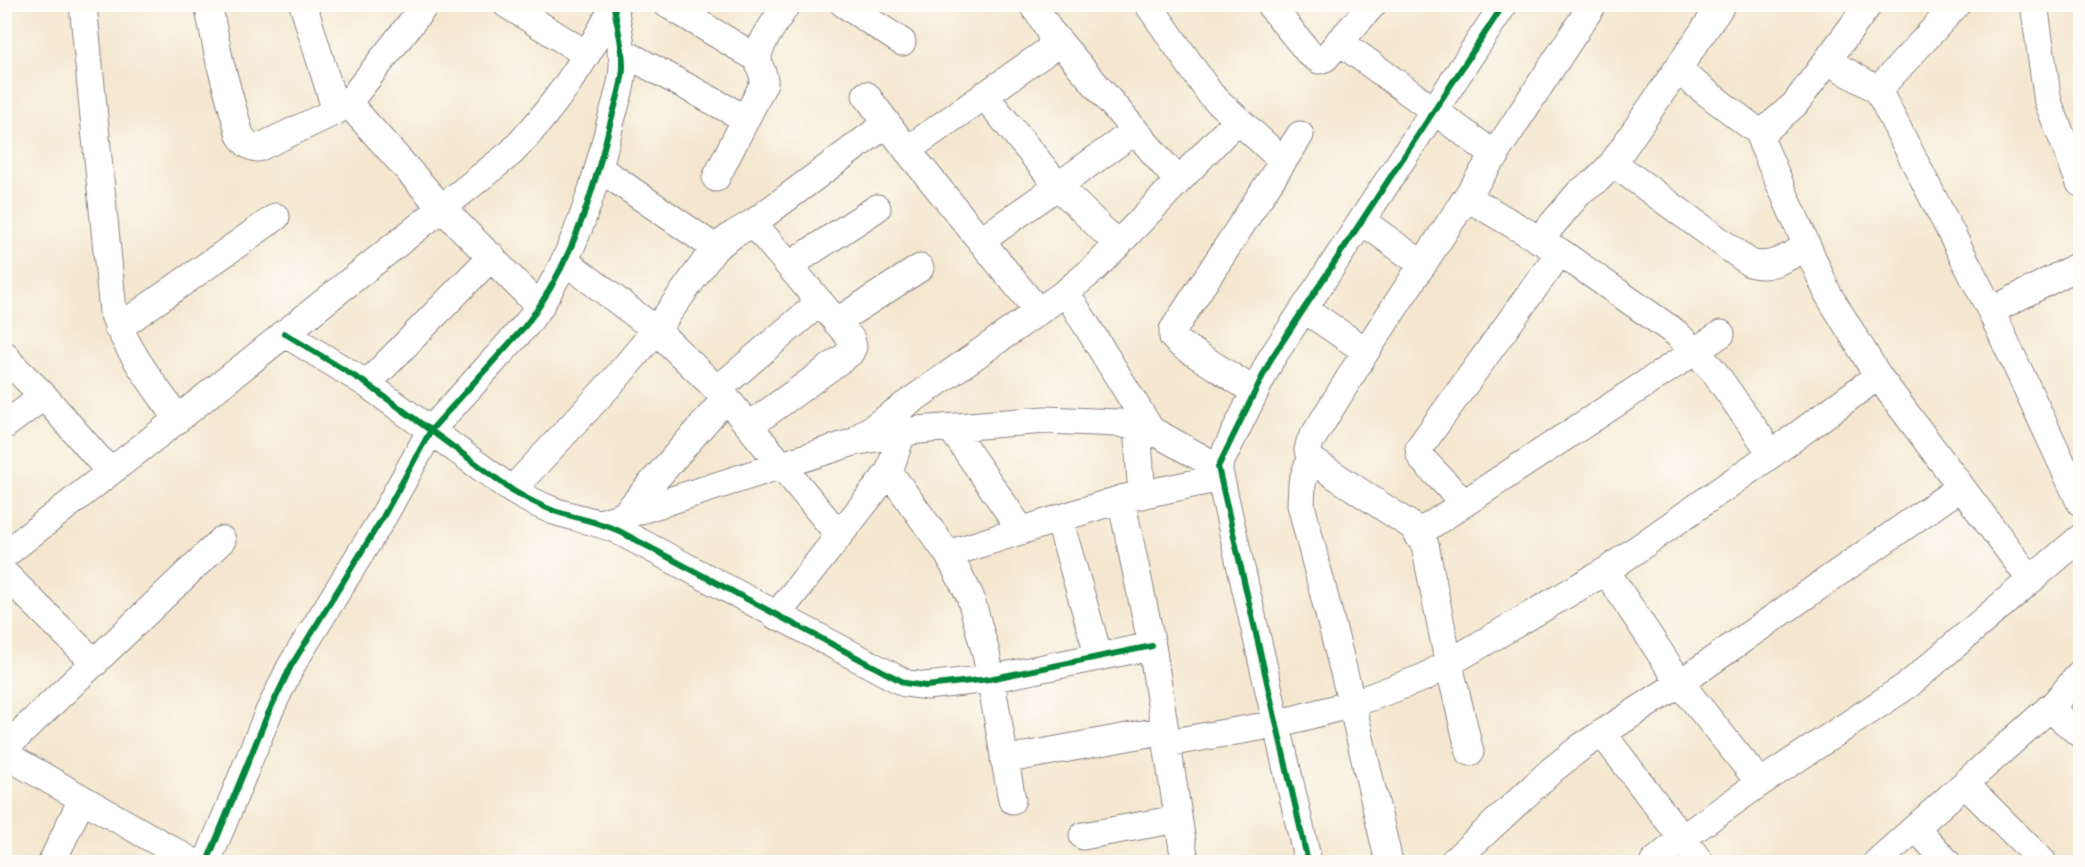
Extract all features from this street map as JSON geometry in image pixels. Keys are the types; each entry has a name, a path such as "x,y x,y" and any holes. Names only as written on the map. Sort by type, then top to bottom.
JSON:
{"street":[{"path":"83,4 110,298 118,328 134,357 178,419"},
{"path":"208,4 220,63 240,135 246,143 258,148 342,107 426,4"},
{"path":"303,4 342,107 540,307"},
{"path":"506,4 586,54"},
{"path":"667,4 758,59"},
{"path":"716,177 764,83 765,77 758,59 761,48 788,4"},
{"path":"844,4 902,42"},
{"path":"1032,4 1050,31 1179,181"},
{"path":"1148,4 1211,95 1283,161"},
{"path":"1269,4 1314,58 1319,60 1324,58 1373,4"},
{"path":"1389,862 1352,704 1301,506 1302,483 1310,459 1308,450 1310,442 1366,351 1496,156 1593,4"},
{"path":"1464,503 1423,460 1419,448 1549,246 1579,193 1597,180 1613,163 1722,4"},
{"path":"1761,134 1795,104 1869,4"},
{"path":"1878,90 1957,4"},
{"path":"2034,4 2048,102 2080,183"},
{"path":"4,555 512,152 536,127 575,76 615,6"},
{"path":"207,862 267,716 291,666 382,517 431,430 526,325 540,307 565,261 590,198 619,90 623,67 615,6"},
{"path":"1308,862 1219,472 1254,391 1271,359 1435,110 1493,8"},
{"path":"907,150 1049,50 1052,39 1050,31"},
{"path":"1339,41 1496,156"},
{"path":"621,51 746,119"},
{"path":"1828,61 1878,90 1991,311 2080,502"},
{"path":"1677,70 1761,134 1764,150 1828,294 1878,376 2031,580"},
{"path":"866,95 886,124 1038,311"},
{"path":"984,95 1059,187 1118,245"},
{"path":"854,442 1066,292 1095,268 1237,120"},
{"path":"512,490 616,378 656,330 715,248 753,223 886,124"},
{"path":"982,240 1135,131"},
{"path":"1254,391 1180,344 1173,337 1173,330 1300,135"},
{"path":"1613,163 1750,263 1767,266 1807,247"},
{"path":"599,168 715,248"},
{"path":"1468,198 1549,246 1676,333 1713,370 1772,454"},
{"path":"790,265 877,208"},
{"path":"118,328 276,217"},
{"path":"1362,220 1423,265"},
{"path":"749,426 850,353 853,344 753,223"},
{"path":"368,384 492,256"},
{"path":"565,261 656,330 722,394 839,535"},
{"path":"1991,311 2080,265"},
{"path":"612,519 722,394 828,312 920,268"},
{"path":"1066,292 1144,429 1132,497 1185,862"},
{"path":"1304,309 1366,351"},
{"path":"284,333 368,384 512,490 555,511 612,519 854,442 902,433 1045,420 1119,423 1144,429 1219,472"},
{"path":"1419,533 1721,334"},
{"path":"4,354 110,472"},
{"path":"1005,759 1277,724 1352,704 1402,687 1449,665 1606,571 1878,376"},
{"path":"4,426 44,396"},
{"path":"951,428 1022,531"},
{"path":"776,615 889,472 902,433"},
{"path":"1310,459 1419,533 1425,545 1449,665 1470,752"},
{"path":"889,472 948,554 970,596 986,653 1012,800"},
{"path":"948,554 1219,472"},
{"path":"1464,859 1552,770 1581,747 1680,682 1961,487"},
{"path":"612,519 631,537 905,683 926,686 989,679 1152,646"},
{"path":"1059,519 1099,657"},
{"path":"1654,862 1681,839 1760,783 1908,685 2080,538"},
{"path":"4,749 222,540"},
{"path":"1606,571 1680,682 1760,783"},
{"path":"4,573 95,663"},
{"path":"1877,862 2049,708 2080,674"},
{"path":"2049,708 2080,734"},
{"path":"1602,733 1700,862"},
{"path":"4,754 193,862"},
{"path":"1965,784 2043,862"},
{"path":"52,862 82,799"},
{"path":"1083,836 1178,819"},
{"path":"1916,828 1947,862"}],"cycle path":[{"path":"1308,862 1218,467 1271,359 1504,4"},
{"path":"207,862 267,716 291,666 383,517 431,430 526,325 556,279 568,254 588,203 622,80 622,51 614,7"},
{"path":"284,333 367,384 522,496 554,511 617,530 905,683 926,686 989,679 1152,646"}]}
